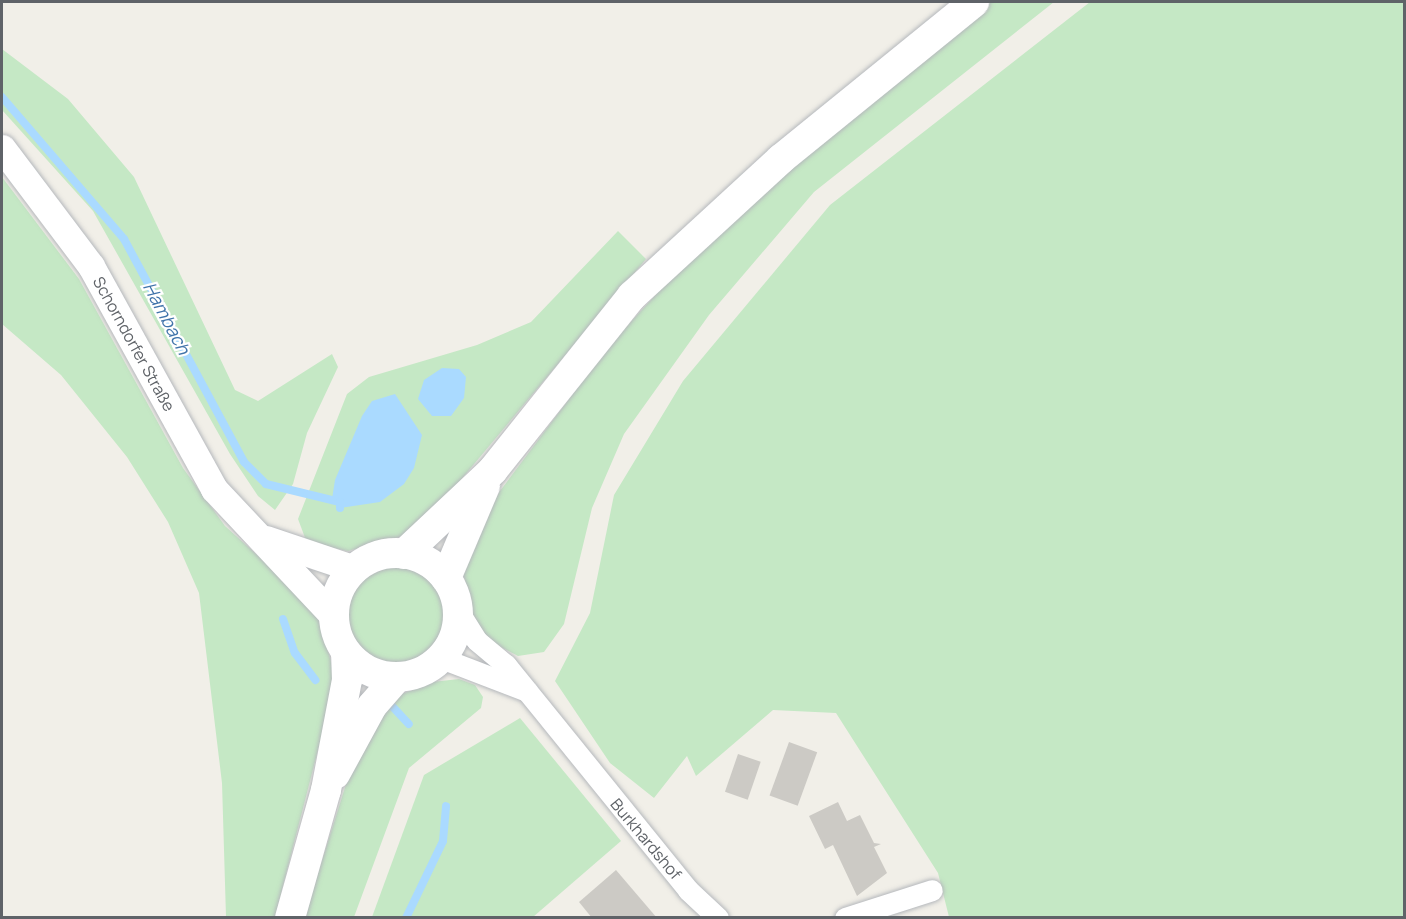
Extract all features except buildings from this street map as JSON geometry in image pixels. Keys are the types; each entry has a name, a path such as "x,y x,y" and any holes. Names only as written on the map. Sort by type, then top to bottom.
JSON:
{"main road":[{"path":"404,554 493,470 632,296 781,159 974,2"},
{"path":"446,578 493,470"},
{"path":"290,918 326,790 347,680 346,653 334,617 343,582 355,569 384,554 404,554 431,564 446,578 457,609 457,627 441,658 413,675 396,678 377,675 346,653"},
{"path":"326,790 372,706 396,678"}],"street":[{"name":"Schorndorfer Straße","path":"2,148 91,266 214,489 266,539 334,617"},
{"name":"Schorndorfer Straße","path":"266,539 355,569"},
{"name":"Burkhardshof","path":"457,609 476,640 527,691 688,890 715,916"},
{"path":"441,658 527,691"},
{"path":"844,918 932,890"}],"green space":[{"path":"990,2 1054,2 814,192 709,315 624,434 592,508 564,624 544,652 518,656 491,642 473,617 463,572 469,547 500,491 608,347 693,254 853,110"},
{"path":"1090,2 1404,2 1404,917 949,917 938,873 836,713 773,710 696,776 687,756 654,798 610,763 555,681 590,613 614,495 683,381 830,205"},
{"path":"2,49 68,99 134,177 235,390 258,401 332,354 338,367 307,433 293,484 275,510 258,496 230,454 93,211 2,110"},
{"path":"2,177 79,279 183,468 225,526 306,599 319,618 336,680 275,917 226,917 222,783 199,593 168,522 127,457 61,375 2,324"},
{"path":"618,231 646,259 417,532 348,551 307,543 298,519 347,394 369,377 477,345 531,322"},
{"path":"395,565 414,569 430,579 440,595 444,614 440,633 430,649 414,659 395,663 376,659 360,649 350,633 346,614 350,595 360,579 376,569"},
{"path":"459,679 475,685 483,697 481,708 409,768 354,917 304,918 353,762 392,698 432,682"},
{"path":"520,718 621,841 533,917 372,917 424,775"}],"water":[{"path":"442,368 459,369 466,377 464,398 451,416 432,416 418,399 424,380"},
{"path":"395,394 422,435 414,468 404,484 380,502 340,508 332,499 335,480 362,416 372,401"}],"waterway":[{"name":"Hambach","path":"2,97 124,239 244,462 266,484 340,502 340,508"},
{"name":"Hambach","path":"283,619 295,653 315,680"},
{"name":"Hambach","path":"391,705 409,724"},
{"name":"Hambach","path":"406,918 443,841 446,806"}]}
